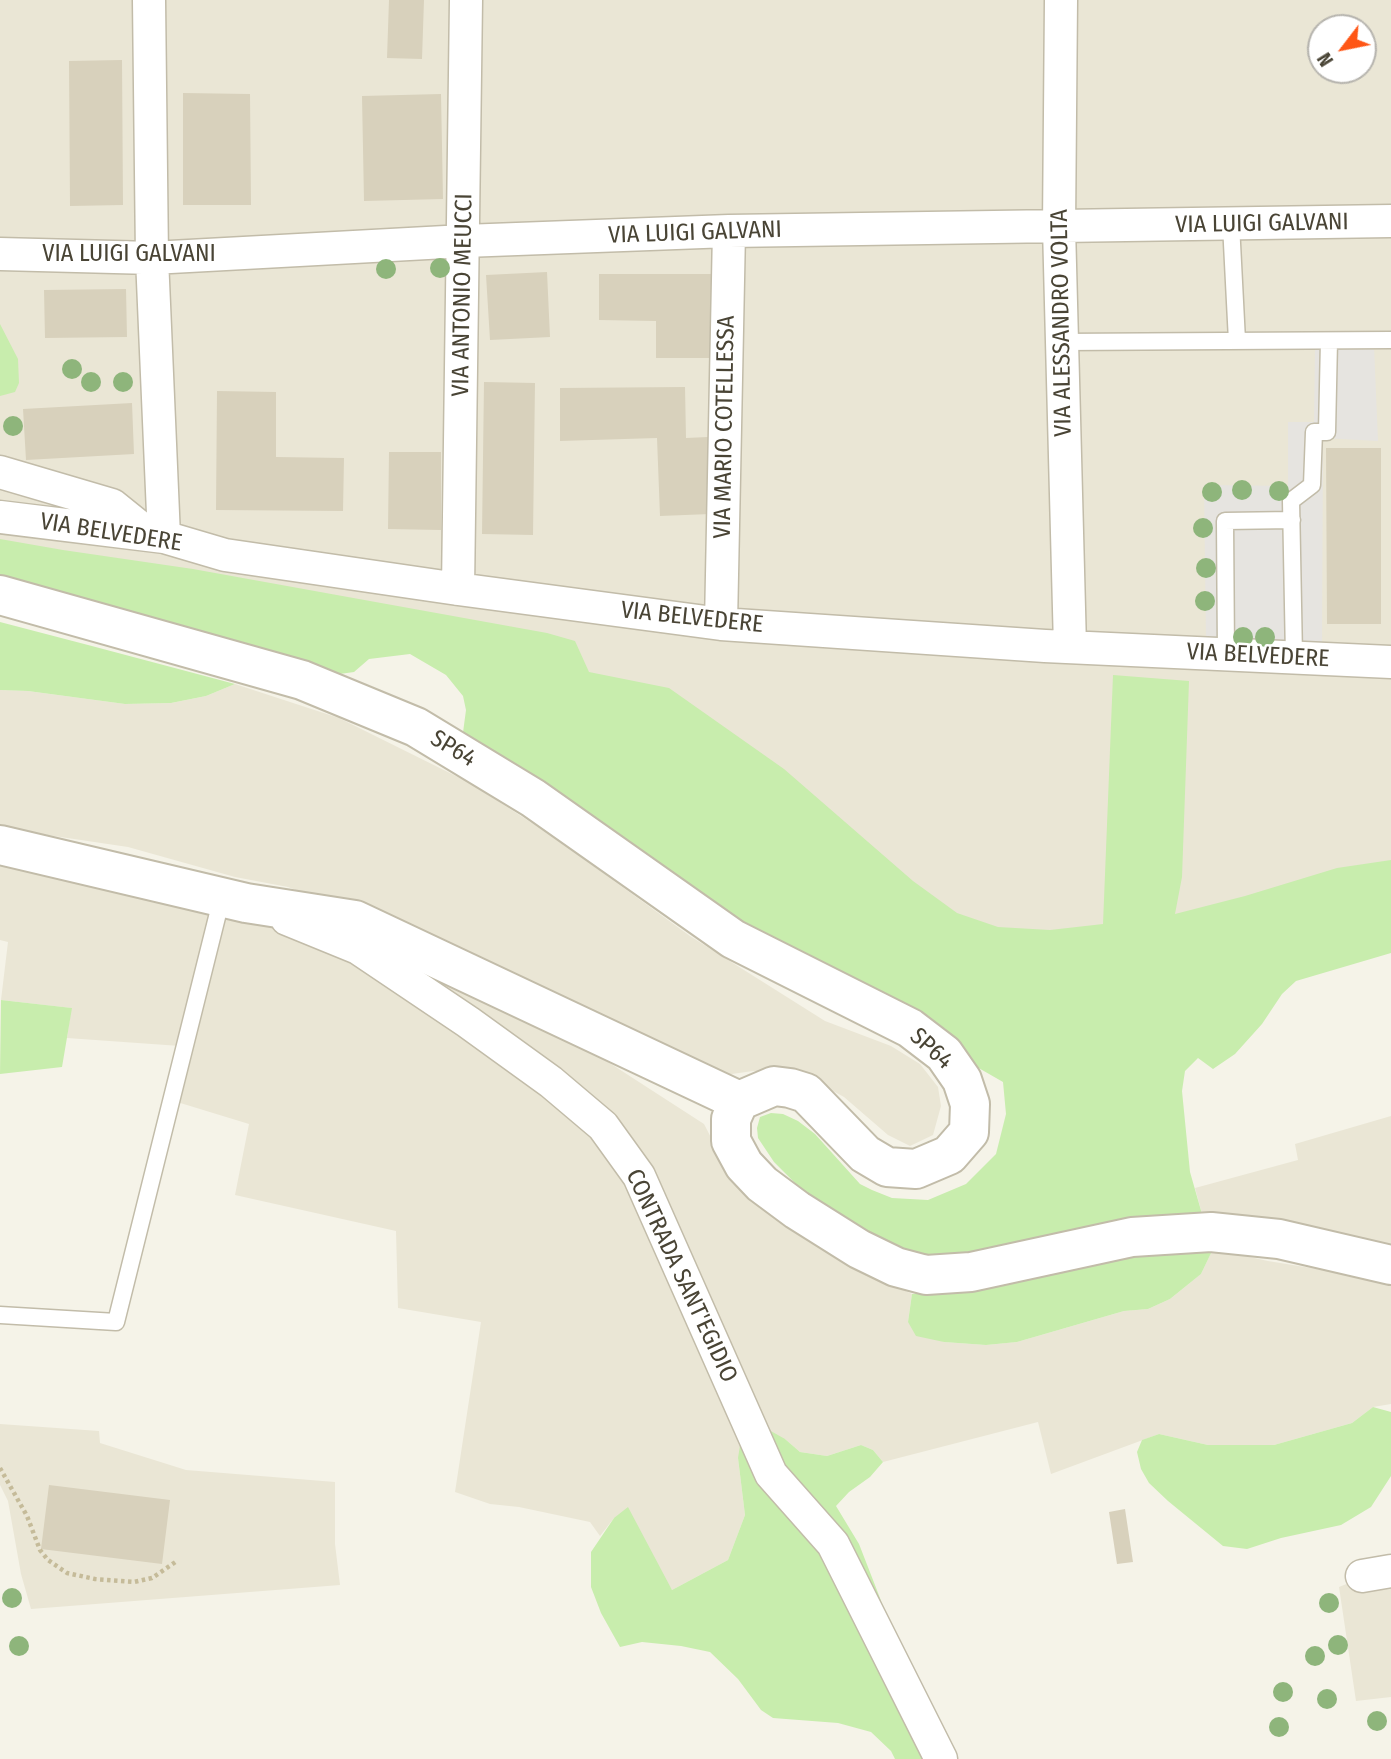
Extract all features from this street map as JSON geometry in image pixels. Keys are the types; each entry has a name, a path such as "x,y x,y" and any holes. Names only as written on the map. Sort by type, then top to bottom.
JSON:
{"street":[{"path":"149,0 157,536"},
{"name":"VIA ANTONIO MEUCCI","path":"457,589 466,0"},
{"name":"VIA ALESSANDRO VOLTA","path":"1061,0 1059,228 1070,647"},
{"name":"VIA LUIGI GALVANI","path":"0,254 152,258 464,241 729,231 1391,221"},
{"name":"VIA MARIO COTELLESSA","path":"721,624 729,231"},
{"path":"0,472 112,505 157,536"},
{"name":"VIA BELVEDERE","path":"0,517 157,536 225,555 721,624 1070,647 1391,662"},
{"name":"SP64","path":"0,595 302,680 416,727 533,798 733,939 910,1028 944,1054 962,1080 970,1104 969,1132 949,1155 916,1169 887,1167 864,1154 806,1093 774,1086 739,1101"},
{"name":"CONTRADA SANT'EGIDIO","path":"0,845 234,900 355,920 739,1101"},
{"name":"CONTRADA SANT'EGIDIO","path":"234,900 358,948 551,1082 603,1126 639,1176 771,1474 833,1544 941,1759"},
{"path":"739,1101 731,1119 731,1141 744,1165 762,1184 797,1210 859,1249 896,1267 926,1275 971,1272 1132,1237 1211,1232 1279,1240 1391,1265"}],"lane":[{"path":"1231,224 1237,341"},
{"path":"1062,342 1391,340"},
{"path":"1294,657 1291,501 1312,485 1314,432 1327,432 1329,341"},
{"path":"1226,654 1225,521 1292,520"},
{"path":"0,1315 116,1322 234,900"}],"path":[{"path":"0,1468 27,1516 40,1550 48,1560 67,1573 95,1579 134,1582 152,1578 177,1561"}],"shaded area":[{"path":"0,0 1391,0 1391,897 991,955 403,644 0,598"},
{"path":"1374,346 1378,441 1323,438 1322,644 1206,640 1204,485 1288,486 1288,422 1314,422 1315,349"},
{"path":"235,684 339,718 470,783 555,838 690,936 825,1021 891,1046 920,1064 938,1087 941,1106 933,1135 910,1146 888,1135 844,1097 798,1072 753,1071 704,1078 442,948 288,887 235,877 128,847 0,828 0,690 28,691 125,704 171,703 206,696"},
{"path":"0,860 175,896 454,982 608,1062 704,1124 721,1157 837,1258 912,1294 908,1322 944,1342 986,1345 1017,1342 1124,1311 1148,1309 1170,1299 1201,1274 1213,1249 1391,1281 1391,1404 1373,1407 1352,1423 1274,1445 1208,1445 1159,1434 1051,1474 1038,1422 883,1462 873,1450 861,1445 827,1456 800,1452 785,1439 738,1458 745,1515 728,1560 672,1590 614,1518 600,1536 590,1522 519,1507 490,1504 455,1492 481,1322 398,1308 396,1231 235,1195 249,1124 164,1098 180,1046 67,1038 71,1008 1,1000 8,942 0,940"},
{"path":"1391,1116 1391,1253 1204,1221 1195,1188 1298,1160 1295,1144"},
{"path":"0,1424 99,1431 100,1443 186,1470 335,1482 335,1544 340,1585 31,1609 21,1574 8,1501 0,1485"},
{"path":"1391,1566 1391,1697 1356,1701 1339,1587"}],"green space":[{"path":"0,324 18,359 19,383 15,392 0,396"},
{"path":"0,539 193,569 547,633 575,641 589,672 669,688 784,769 913,881 957,913 998,927 1050,930 1103,924 1113,675 1189,681 1182,877 1175,914 1337,868 1391,860 1391,953 1296,981 1282,994 1262,1024 1235,1054 1213,1069 1198,1058 1185,1071 1182,1091 1190,1172 1204,1221 944,1265 877,1245 799,1187 774,1162 758,1138 760,1117 771,1113 783,1114 798,1121 815,1134 860,1184 872,1190 892,1198 928,1200 966,1184 996,1154 1006,1114 1003,1082 869,1005 462,740 466,710 463,696 446,675 410,654 369,659 354,672 311,678 0,578"},
{"path":"0,622 235,684 206,696 171,703 125,704 28,691 0,690"},
{"path":"1,1000 72,1008 62,1067 0,1074"},
{"path":"1213,1249 1201,1274 1170,1299 1148,1309 1124,1311 1017,1342 986,1345 944,1342 916,1336 908,1322 912,1294 939,1292 1130,1255"},
{"path":"1373,1407 1391,1412 1391,1476 1371,1507 1341,1525 1281,1538 1247,1549 1223,1546 1168,1501 1149,1483 1141,1469 1137,1452 1142,1440 1159,1434 1208,1445 1274,1445 1352,1423"},
{"path":"760,1425 785,1439 800,1452 827,1456 861,1445 873,1450 883,1462 836,1506 859,1544 896,1649 884,1682 908,1714 930,1759 895,1759 891,1751 871,1732 838,1723 773,1718 761,1710 738,1679 710,1652 642,1642 620,1647 601,1613 591,1587 591,1552 614,1518 628,1507 672,1590 728,1560 745,1515 738,1458 742,1433"}],"building":[{"path":"389,0 424,0 422,59 387,58"},
{"path":"122,60 123,205 70,206 69,61"},
{"path":"183,93 250,94 251,205 183,205"},
{"path":"441,94 443,199 364,201 362,96"},
{"path":"547,272 550,337 490,340 486,275"},
{"path":"599,274 713,274 713,358 656,358 656,321 599,320"},
{"path":"126,289 127,337 45,338 44,290"},
{"path":"484,382 535,383 533,535 482,534"},
{"path":"685,387 686,438 708,437 710,514 660,516 657,438 560,441 560,388"},
{"path":"217,391 276,392 276,457 344,458 343,511 216,510"},
{"path":"132,403 134,454 26,460 23,409"},
{"path":"1326,448 1381,448 1381,624 1327,624"},
{"path":"389,452 441,452 441,530 388,529"},
{"path":"49,1485 170,1500 162,1564 41,1549"},
{"path":"1125,1509 1133,1562 1117,1564 1109,1512"}]}
